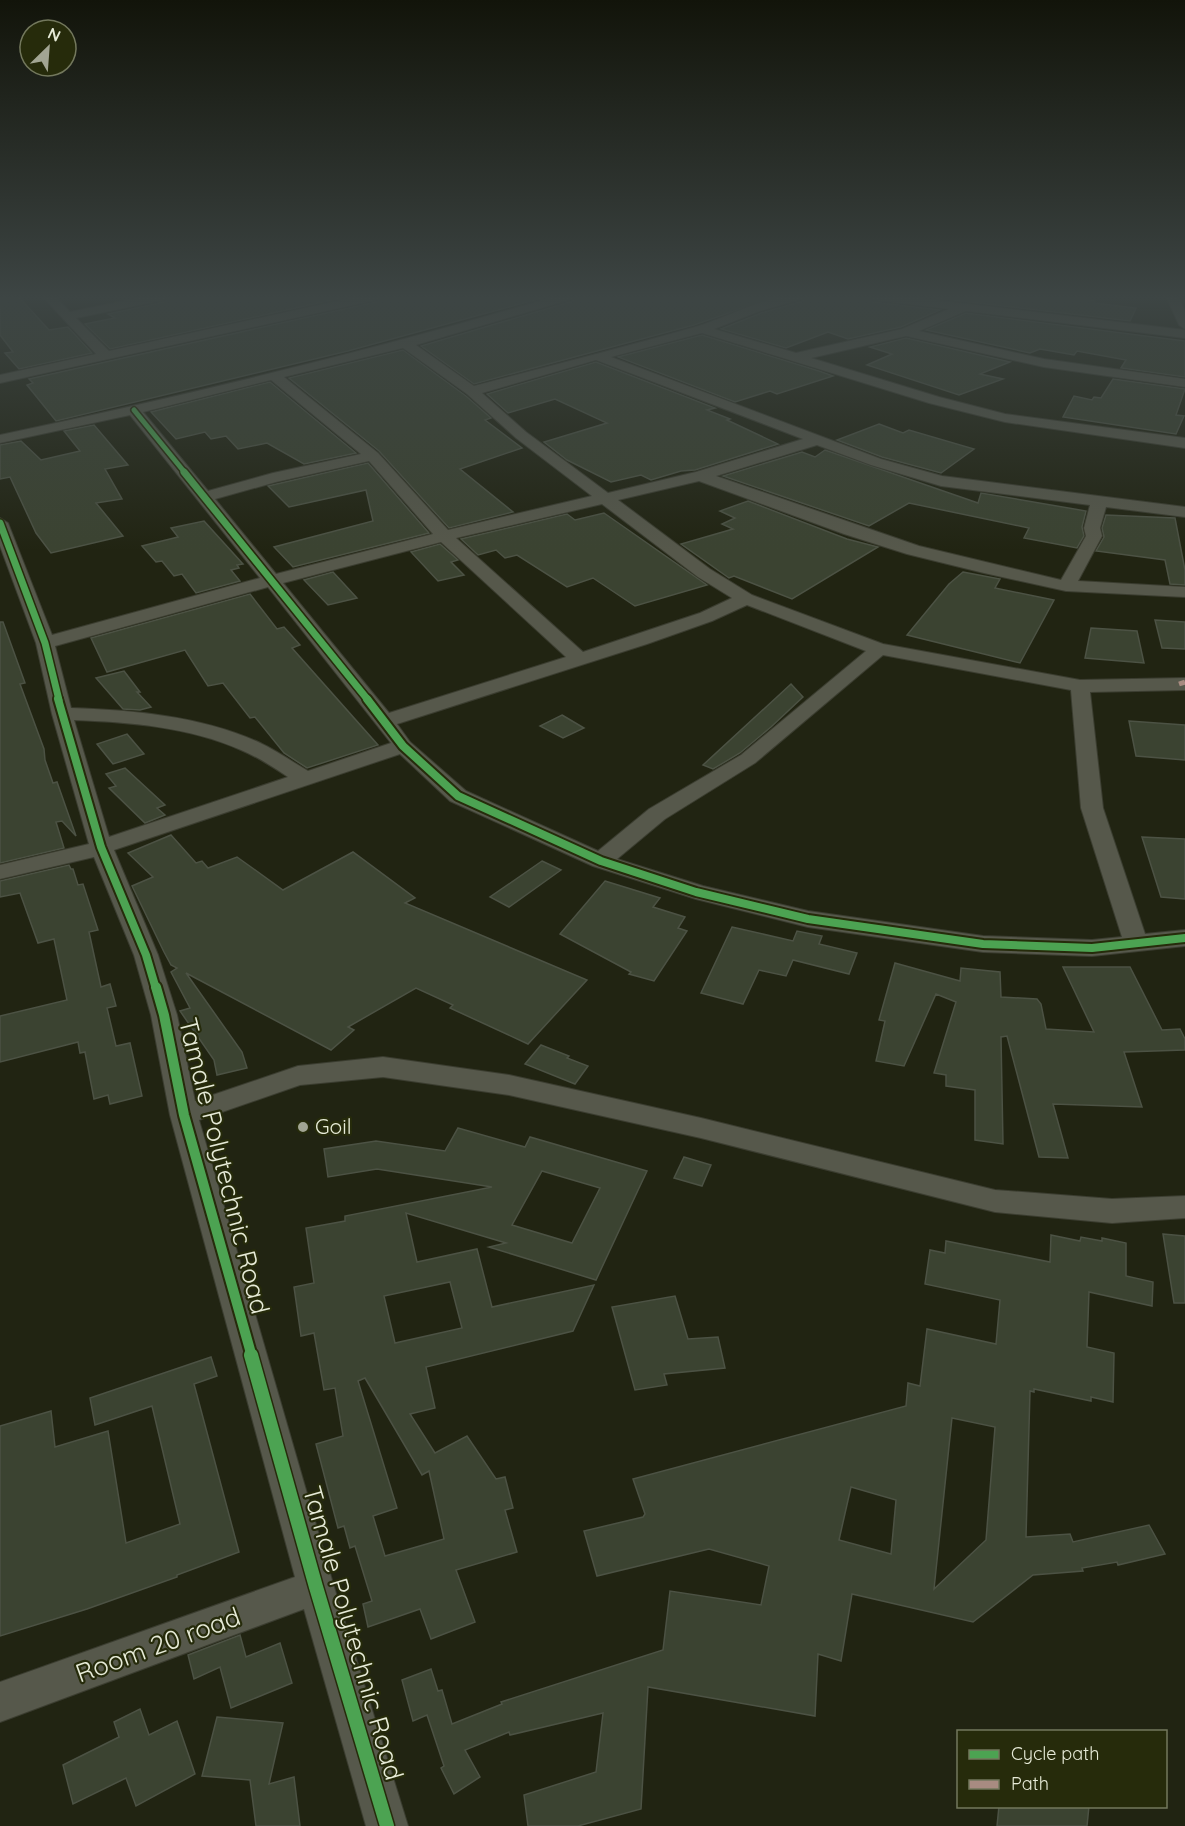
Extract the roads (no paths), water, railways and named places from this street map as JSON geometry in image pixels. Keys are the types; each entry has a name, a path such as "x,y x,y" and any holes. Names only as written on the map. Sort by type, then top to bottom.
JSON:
{"street":[{"path":"0,439 134,410 248,381"},
{"path":"281,381 373,456 444,536 579,659"},
{"path":"458,381 521,435 704,573 746,599 879,649 1080,686 1185,684"},
{"path":"472,391 507,381"},
{"path":"663,381 876,462 941,481 1185,512"},
{"path":"872,381 1005,418 1185,443"},
{"path":"134,410 403,746 459,796 601,861 696,892 808,919 983,944 1092,948 1185,938"},
{"path":"45,643 271,580 603,497 700,476 817,440"},
{"path":"205,497 273,478 373,456"},
{"path":"700,476 914,550 1066,586 1185,592"},
{"path":"1066,586 1094,536 1092,528 1099,501"},
{"name":"Tamale Polytechnic Road","path":"0,523 45,643 62,714 101,847 146,955 164,1015 184,1115 316,1587 387,1826"},
{"path":"385,721 706,617 746,599"},
{"path":"601,861 624,839 657,814 748,759 879,649"},
{"path":"1080,686 1092,808 1136,943"},
{"path":"62,714 114,715 170,723 241,742 305,778"},
{"path":"0,872 55,861 101,847 403,746"},
{"path":"184,1115 298,1076 383,1067 509,1085 701,1128 995,1201 1112,1211 1185,1207"},
{"name":"Room 20 road","path":"0,1702 316,1587"}],"place":[{"name":"Goil","path":"303,1127"}]}
